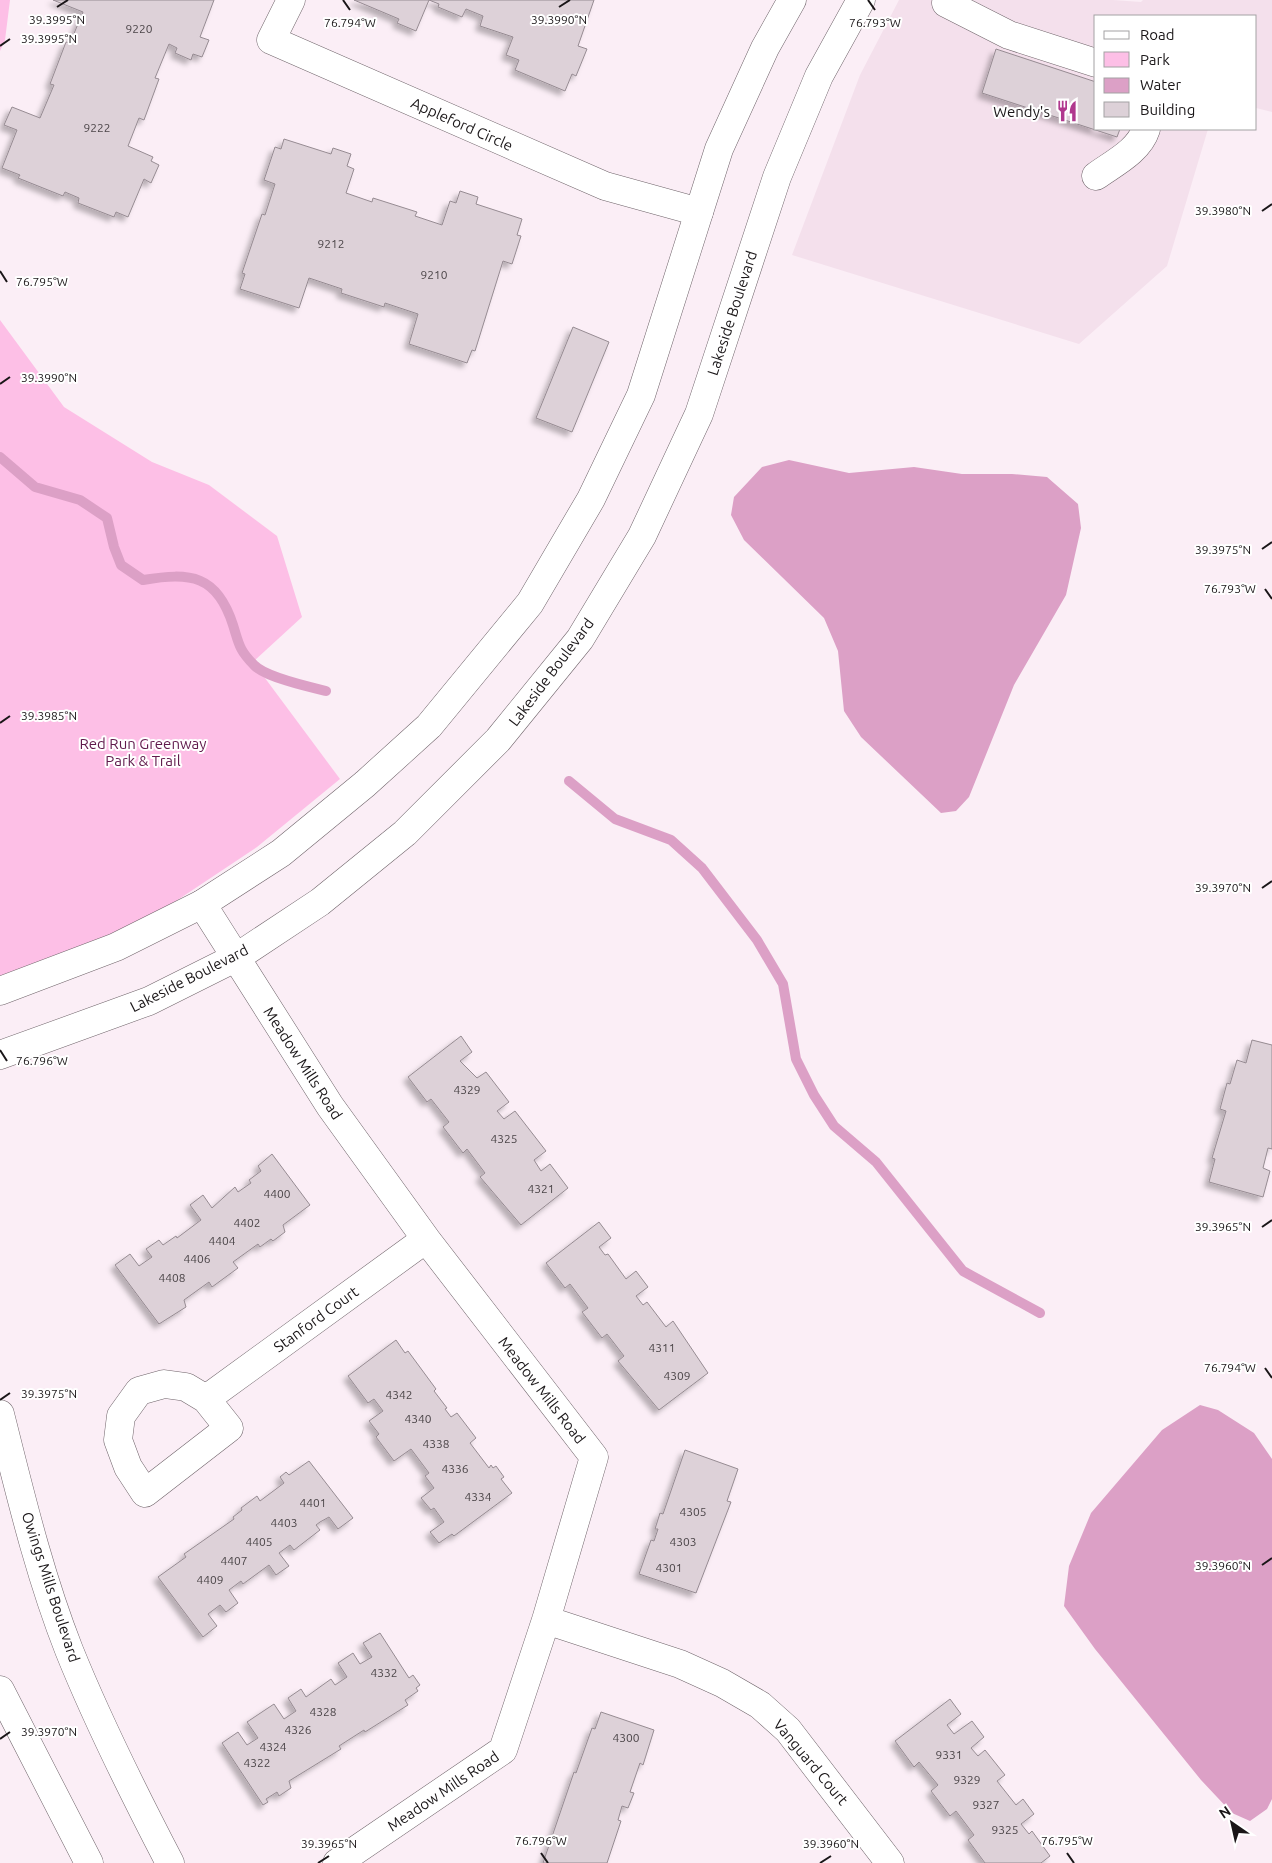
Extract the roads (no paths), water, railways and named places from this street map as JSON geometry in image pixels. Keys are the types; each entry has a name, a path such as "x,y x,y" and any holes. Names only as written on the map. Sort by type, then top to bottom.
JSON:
{"main road":[{"name":"Appleford Circle","path":"291,0 271,40 605,186 699,212"},
{"path":"0,992 116,947 202,904 281,853 365,784 429,726 530,603 591,499 641,395 719,149 765,48 792,0"},
{"name":"Lakeside Boulevard","path":"0,1055 149,1001 237,957 320,902 405,833 498,740 580,639 642,536 699,414 777,177 819,76 862,0"},
{"path":"946,3 1009,35 1094,63"},
{"path":"1096,176 1129,153 1143,137 1146,130"},
{"name":"Meadow Mills Road","path":"202,904 330,1106 426,1239 594,1457 546,1620 503,1750 337,1863"},
{"name":"Stanford Court","path":"206,1398 426,1239"},
{"name":"Owings Mills Boulevard","path":"0,1414 34,1546 69,1650 144,1813 170,1863"},
{"name":"Vanguard Court","path":"546,1620 680,1664 722,1682 760,1705 788,1730 890,1863"},
{"path":"0,1690 89,1863"}],"water":[{"path":"789,460 849,473 914,467 962,474 1012,474 1047,477 1078,504 1081,528 1066,595 1014,685 969,797 956,811 941,813 861,737 844,711 838,651 824,618 744,540 731,515 734,497 762,467"},
{"path":"1200,1405 1218,1410 1254,1433 1272,1459 1272,1799 1267,1809 1250,1821 1232,1813 1201,1780 1095,1649 1064,1606 1069,1566 1091,1513 1162,1430"}],"waterway":[{"path":"0,457 35,487 80,500 107,518 114,547 121,565 143,580 175,577 188,578 200,581 210,587 227,608 242,651 254,665 267,674 326,691"},
{"path":"569,781 615,819 671,840 702,868 757,940 783,984 796,1059 814,1095 834,1126 876,1162 963,1271 1040,1313"}],"place":[{"name":"Wendy's","path":"1067,111"}],"park label":[{"name":"Red Run Greenway Park & Trail","path":"143,752"}]}
